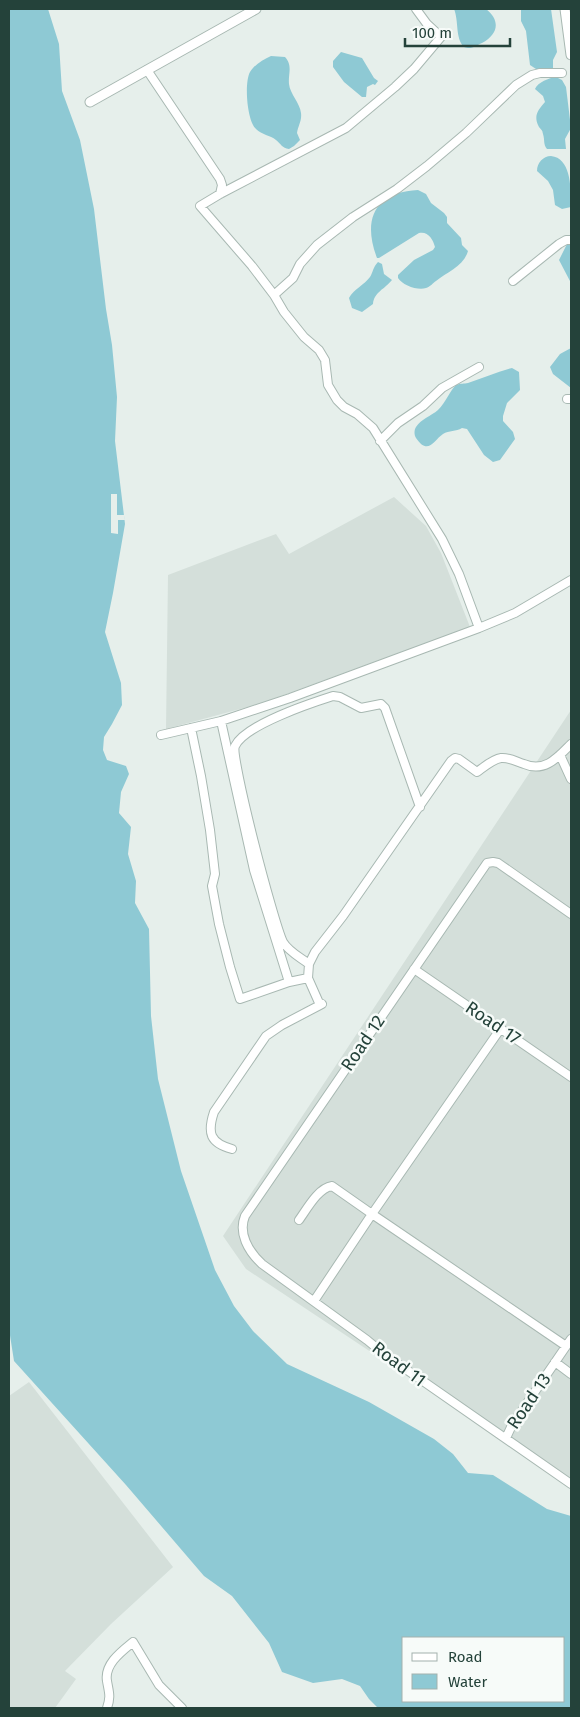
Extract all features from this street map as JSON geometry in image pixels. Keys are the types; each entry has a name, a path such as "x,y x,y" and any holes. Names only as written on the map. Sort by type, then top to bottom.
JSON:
{"street":[{"path":"90,102 256,9"},
{"path":"416,9 427,24 441,37 414,69 366,113 346,128 200,206 274,295 284,312 304,337 319,350 325,360 328,385 337,400 366,422 380,441 442,539 459,574 479,628"},
{"path":"565,9 571,55"},
{"path":"146,70 220,178 222,185 220,194"},
{"path":"274,295 293,278 300,264 317,245 353,217 398,188 427,166 466,133 516,85 532,75 562,73"},
{"path":"513,281 559,244 566,240 571,240"},
{"path":"380,441 398,423 424,406 442,388 479,367"},
{"path":"161,735 222,720 315,690 479,628 515,614 571,580"},
{"path":"309,964 287,948 282,940 249,822 234,747 245,733 288,713 333,696 340,697 361,708 381,704 385,708 420,807"},
{"path":"222,720 254,870 289,982"},
{"path":"191,728 210,830 215,874 212,886 230,966 240,999 289,982 308,978"},
{"path":"232,1149 220,1145 213,1139 210,1123 214,1112 266,1036 321,1004 308,978 309,964 315,952 344,916 451,761 454,758 459,759 477,772 500,758 528,766 541,767 551,762 571,744"},
{"path":"560,755 571,779"},
{"name":"Road 12","path":"242,1230 246,1216 487,864 498,863 571,914"},
{"name":"Road 17","path":"414,969 571,1077"},
{"path":"314,1301 501,1028"},
{"path":"299,1220 317,1196 332,1186 569,1342"},
{"name":"Road 11","path":"242,1230 254,1257 391,1359 571,1484"},
{"name":"Road 13","path":"506,1438 512,1424 569,1342"},
{"path":"555,1362 571,1374"},
{"path":"107,1708 110,1699 110,1688 106,1680 108,1669 114,1659 133,1642 159,1685 182,1708"}],"shaded area":[{"path":"394,497 426,526 441,553 470,627 259,704 166,729 168,575 276,534 289,554"},
{"path":"571,710 571,1485 246,1269 223,1236"},
{"path":"29,1382 173,1567 111,1624 65,1671 76,1679 55,1708 9,1708 9,1396"}],"water":[{"path":"9,9 48,9 59,44 62,91 80,140 94,209 117,397 115,441 125,524 105,632 121,683 122,705 104,737 103,750 107,760 126,766 129,774 121,792 119,813 131,827 128,854 136,881 135,903 149,929 151,1016 158,1079 181,1171 215,1270 234,1306 253,1331 287,1364 369,1402 434,1439 453,1454 468,1473 493,1475 547,1509 571,1516 571,1708 378,1708 360,1686 342,1679 313,1683 282,1672 269,1643 232,1596 204,1576 126,1485 14,1361 9,1329"},
{"path":"454,9 486,9 496,23 491,36 471,48 464,47 459,39"},
{"path":"521,9 551,9 557,52 553,60 553,69 536,69 530,65 526,31 521,21"},
{"path":"341,52 362,58 374,78 378,81 375,85 367,87 366,97 362,97 344,82 333,67 333,61"},
{"path":"271,56 285,57 287,60 290,67 290,88 301,113 297,133 300,140 289,149 283,147 274,138 261,133 253,125 250,118 247,102 248,77 257,64"},
{"path":"556,77 562,80 566,87 571,128 565,139 566,149 547,149 542,131 536,120 538,111 545,102 543,96 535,89 541,82"},
{"path":"551,156 558,158 567,169 571,207 562,209 555,205 553,190 548,181 537,171 541,160"},
{"path":"418,190 426,194 431,203 444,213 447,217 447,223 461,238 462,245 468,251 459,265 429,287 423,289 407,285 400,281 398,275 414,260 433,250 435,247 430,236 425,233 419,233 377,258 371,231 372,220 382,202 391,196 403,192"},
{"path":"571,243 571,283 559,260 567,244"},
{"path":"378,262 382,264 384,274 392,280 375,296 373,304 362,312 352,308 349,298 370,277"},
{"path":"571,348 571,388 553,374 550,367 560,354"},
{"path":"512,368 519,372 520,390 507,403 503,421 513,432 515,439 500,460 493,462 484,455 467,429 462,428 445,433 431,445 427,446 424,446 416,438 415,428 418,424 438,410 456,385 468,383"}],"pier":[{"path":"111,494 117,494 117,515 124,515 125,520 118,520 118,534 111,533"}]}
